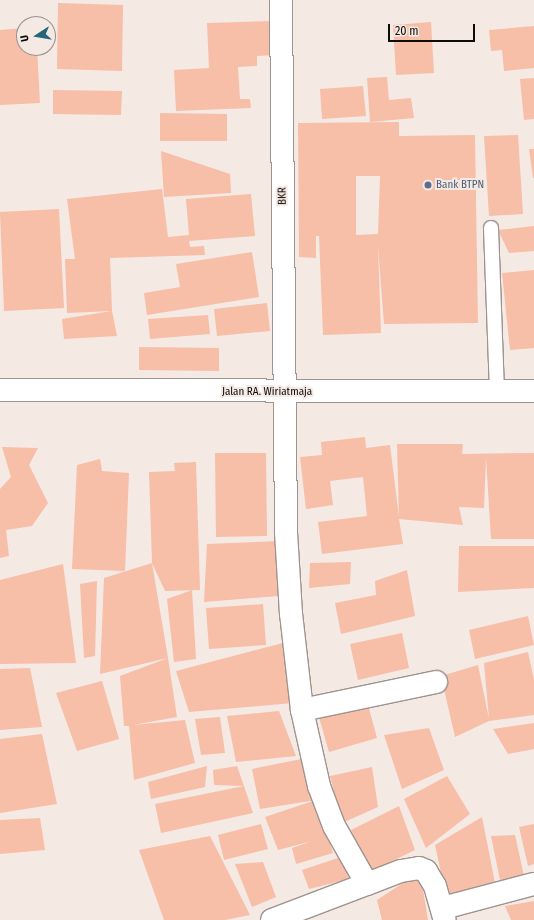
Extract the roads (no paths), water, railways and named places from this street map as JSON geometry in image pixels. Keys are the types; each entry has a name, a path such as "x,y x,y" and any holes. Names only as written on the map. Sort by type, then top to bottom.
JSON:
{"street":[{"name":"BKR","path":"281,0 286,532 291,614 302,710 325,806 334,826 366,884"},
{"name":"Jalan RA. Wiriatmaja","path":"0,390 285,392 534,391"},
{"path":"302,710 436,682"},
{"path":"272,920 401,871 419,868 431,877 444,914 534,884"}],"lane":[{"path":"491,228 497,392"}],"place":[{"name":"Bank BTPN","path":"428,185"}]}
